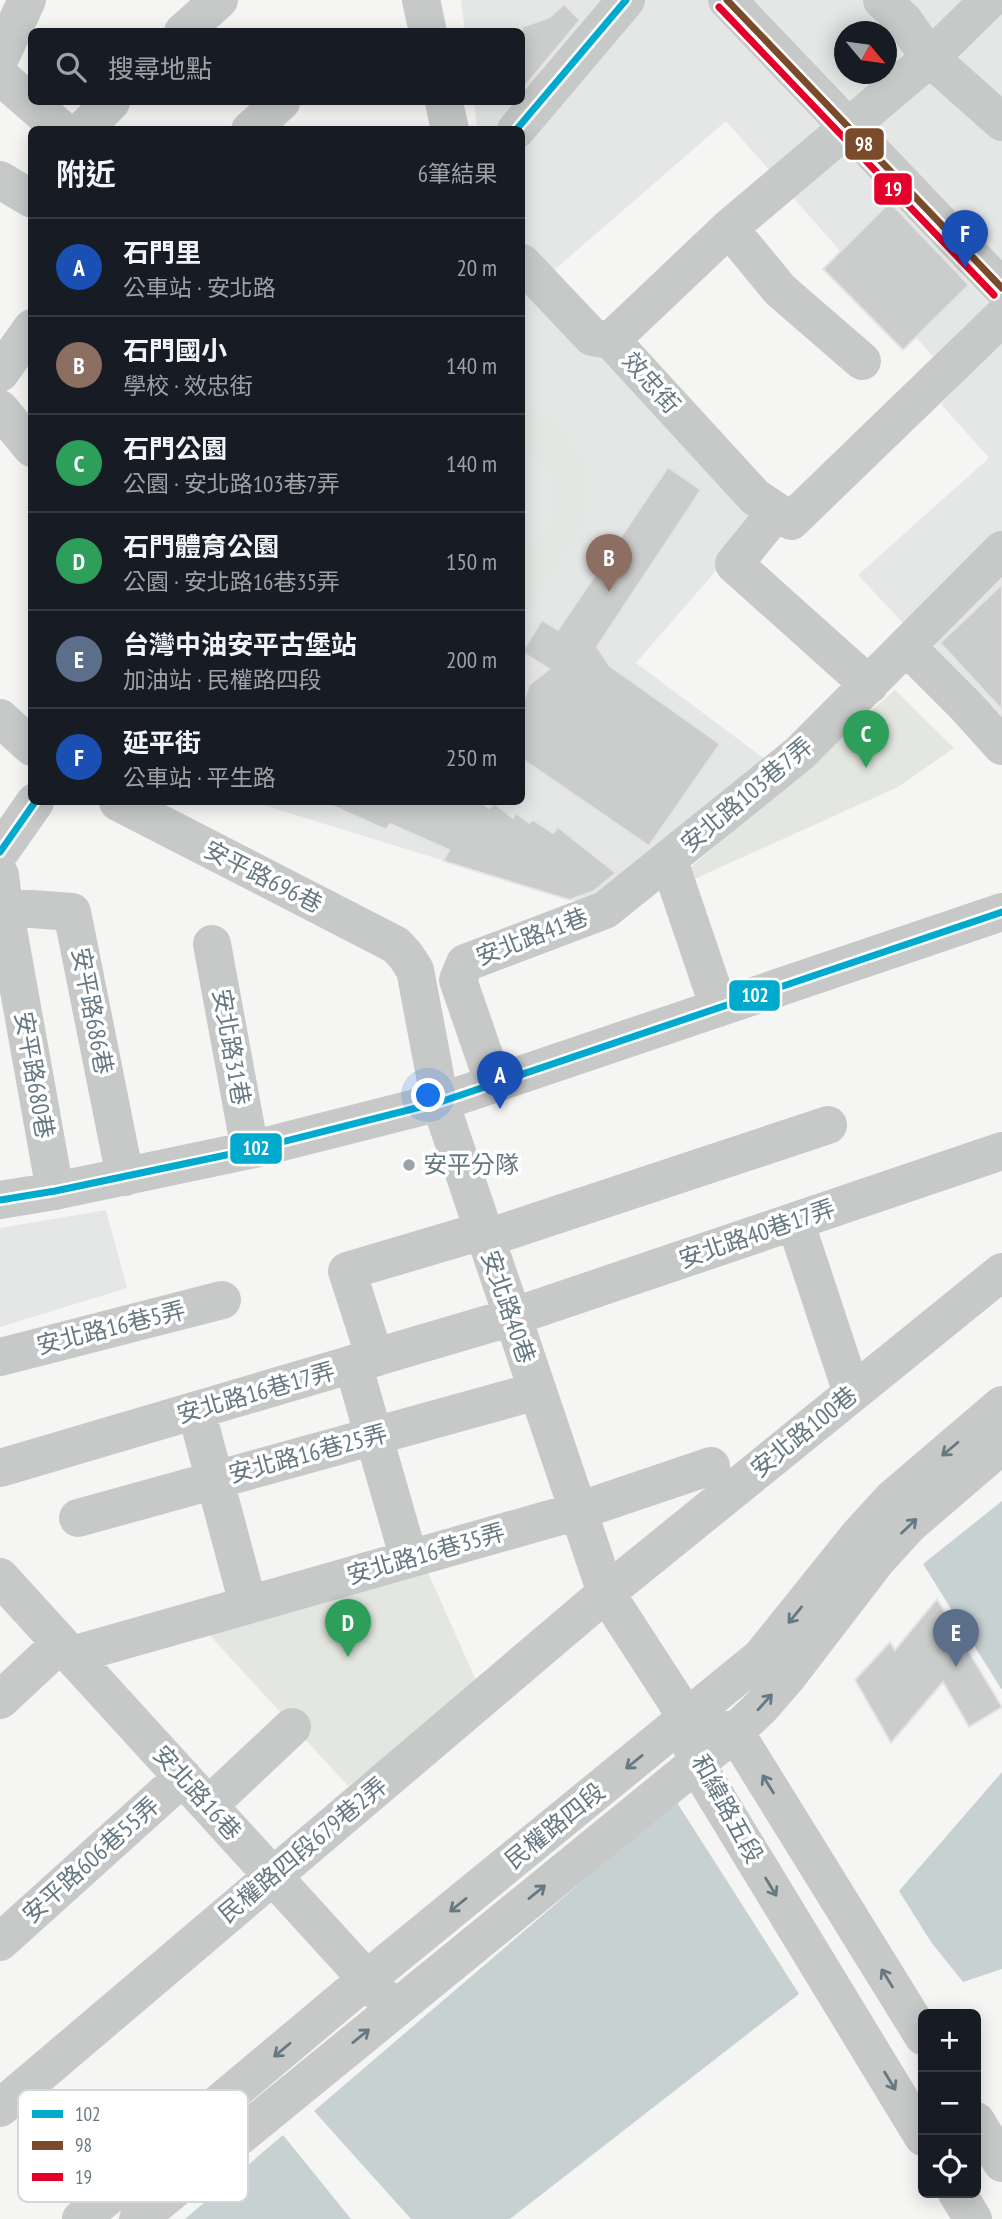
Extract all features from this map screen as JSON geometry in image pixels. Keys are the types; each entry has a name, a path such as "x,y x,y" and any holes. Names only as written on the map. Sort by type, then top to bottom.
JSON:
{"street":[{"path":"0,58 27,0"},
{"path":"188,28 219,0"},
{"path":"519,126 626,0"},
{"path":"727,0 1002,288"},
{"path":"882,0 904,21 930,58 1002,122"},
{"path":"611,340 729,228 930,58 983,2"},
{"path":"0,76 28,100"},
{"path":"33,105 57,126"},
{"path":"87,126 108,105"},
{"path":"254,126 278,105"},
{"path":"445,105 449,126"},
{"path":"0,180 28,197"},
{"path":"729,228 780,290 862,361"},
{"name":"效忠街","path":"525,266 592,337 611,340 755,497 776,512"},
{"path":"869,685 734,564 776,512 791,522 1002,317"},
{"path":"0,373 28,334"},
{"path":"0,409 28,444"},
{"name":"安北路103巷7弄","path":"669,861 800,753 1002,550"},
{"path":"906,647 1002,746"},
{"path":"0,718 28,743"},
{"path":"0,852 33,805"},
{"name":"安平路696巷","path":"124,805 396,946 406,956"},
{"path":"669,861 719,1008"},
{"name":"安北路41巷","path":"494,1084 458,980 465,962 605,910 669,861"},
{"name":"安平路686巷","path":"2,891 72,912 125,1177"},
{"name":"安平路680巷","path":"2,891 55,1191"},
{"path":"0,1200 250,1150 440,1102 1002,912"},
{"name":"安北路31巷","path":"212,944 250,1150"},
{"name":"安北路40巷","path":"406,956 415,970 440,1102 606,1593 687,1718"},
{"path":"410,1559 373,1436 364,1361 347,1271 483,1235 828,1125"},
{"name":"安北路40巷17弄","path":"512,1317 1002,1151"},
{"path":"795,1221 852,1393"},
{"name":"安北路100巷","path":"606,1593 1002,1272"},
{"name":"安北路16巷5弄","path":"0,1357 222,1300"},
{"name":"安北路16巷17弄","path":"0,1468 512,1317"},
{"name":"安北路16巷25弄","path":"78,1518 537,1391"},
{"name":"民權路四段","path":"235,2090 761,1657 859,1535 892,1499 1002,1405"},
{"path":"195,1410 248,1604"},
{"name":"民權路四段","path":"248,2129 735,1732 788,1676 877,1560 902,1533 1002,1445"},
{"path":"578,1511 711,1466"},
{"name":"安北路16巷35弄","path":"66,1650 248,1604 578,1511"},
{"name":"安北路16巷","path":"0,1577 394,2009"},
{"name":"民權路四段679巷2弄","path":"21,2090 606,1593"},
{"path":"0,1700 66,1650"},
{"name":"和緯路五段","path":"918,2028 735,1732 687,1718 695,1762 922,2135"},
{"path":"209,1805 292,1727"},
{"name":"安平路606巷55弄","path":"0,1942 183,1777"},
{"name":"民權路四段679巷2弄","path":"0,2108 18,2093"},
{"path":"981,2129 1002,2163"},
{"path":"960,2198 973,2219"},
{"name":"民權路四段","path":"81,2219 101,2202"},
{"name":"民權路四段","path":"138,2219 159,2202"}],"shaded area":[{"path":"461,0 1002,0 1002,729 858,575 989,458 941,404 958,385 726,121 552,272 525,245 525,126 477,126 474,105 525,105 525,28 465,28"},
{"path":"525,285 605,352 759,521 636,663 766,760 621,891 582,903 263,805 525,805"},
{"path":"525,409 554,425 569,442 582,465 587,488 584,510 576,532 525,611 525,559 550,524 556,502 552,478 532,450 525,446"},
{"path":"895,690 954,748 898,787 688,882 689,869"},
{"path":"106,1210 127,1288 0,1327 0,1228"},
{"path":"1002,1501 1002,1690 923,1564"},
{"path":"426,1568 478,1685 348,1786 205,1630"},
{"path":"1002,1772 1002,1969 963,1982 931,1942 899,1891"},
{"path":"676,1801 799,1994 510,2219 411,2219 314,2111"},
{"path":"283,2135 351,2219 185,2219 205,2202 248,2202 248,2165"}],"building":[{"path":"564,4 580,20 525,86 525,28 522,27 550,17"},
{"path":"890,202 969,285 903,350 823,269"},
{"path":"668,467 701,490 597,647 610,666 720,744 649,846 525,761 525,697 529,685 549,669 525,654 525,647 542,620 558,630"},
{"path":"1002,584 1002,710 940,643"},
{"path":"331,805 484,805 489,808 497,805 513,818 516,813 529,823 533,820 553,833 558,827 616,873 594,891 570,900 443,861 449,850 390,824 386,830"},
{"path":"937,1599 1002,1707 969,1727 943,1682 891,1743 855,1680 890,1642 895,1650"}],"transit line":[{"name":"102","path":"519,126 626,0"},
{"name":"98","path":"727,0 1002,288"},
{"name":"19","path":"719,7 994,295"},
{"name":"102","path":"0,852 33,805"},
{"name":"102","path":"0,1200 250,1150 440,1102 1002,912"}],"place":[{"name":"延平街","path":"965,268"},
{"name":"石門國小","path":"609,592"},
{"name":"石門公園","path":"866,768"},
{"name":"石門里","path":"500,1109"},
{"name":"安平分隊","path":"409,1165"},
{"name":"石門體育公園","path":"348,1657"},
{"name":"台灣中油安平古堡站","path":"956,1667"}]}
